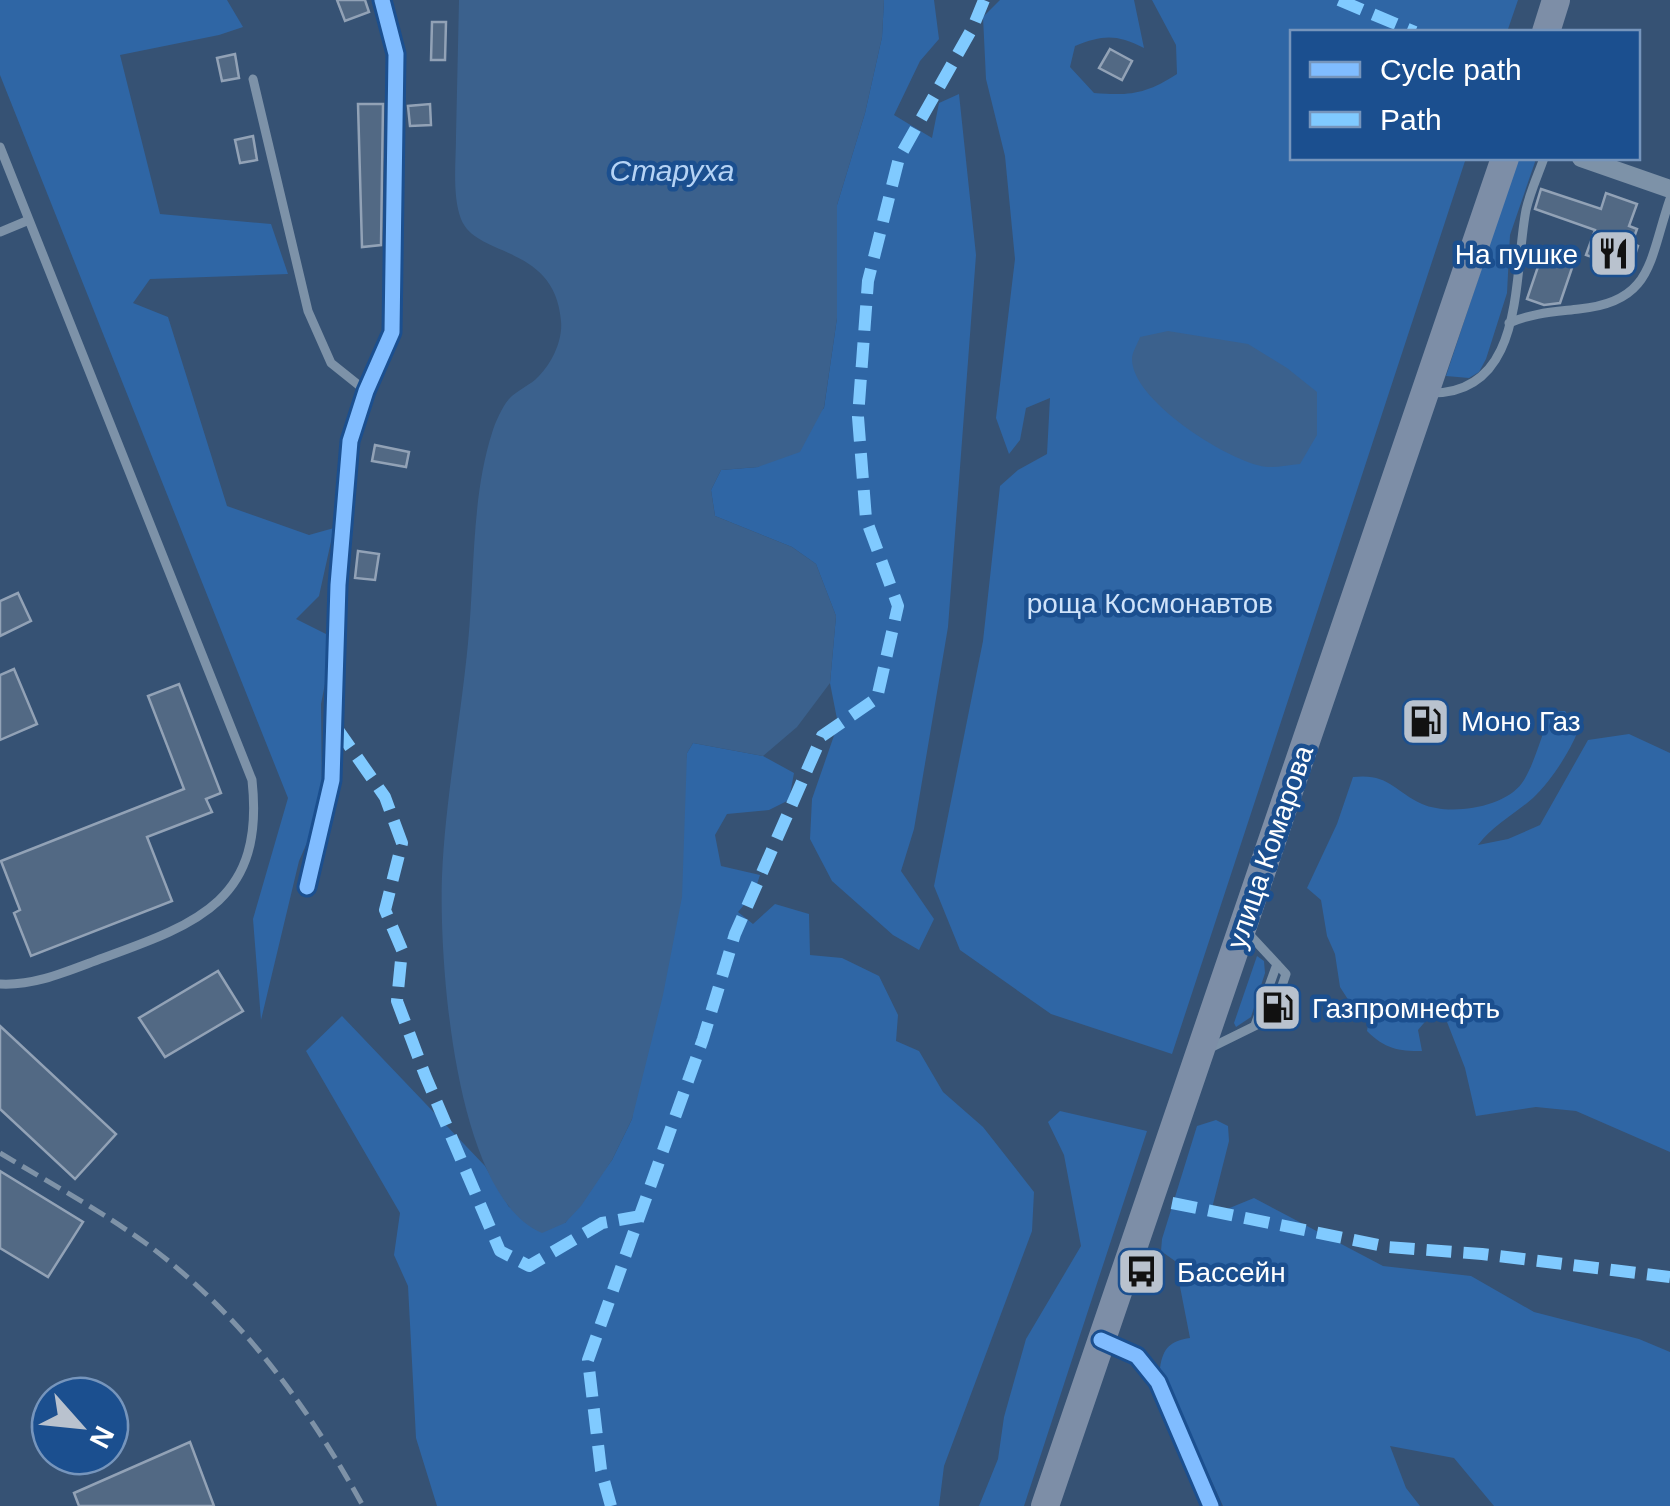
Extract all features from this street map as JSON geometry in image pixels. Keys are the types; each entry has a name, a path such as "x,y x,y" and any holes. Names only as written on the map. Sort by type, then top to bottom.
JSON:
{"main road":[{"path":"1547,30 1556,0"},
{"name":"улица Комарова","path":"1046,1506 1504,160"}],"street":[{"path":"307,887 332,780 338,585 350,441 366,391 392,332 396,54 382,0"},
{"path":"1586,160 1670,189"},
{"path":"1101,1340 1136,1356 1158,1382 1211,1506"}],"lane":[{"path":"253,79 308,311 331,362 366,391"},
{"path":"0,147 252,780 255,810 254,833 244,865 217,904 196,919 159,938 50,977 0,984"},
{"path":"1424,393 1450,394 1482,379 1500,352 1518,294 1526,209 1543,160"},
{"path":"1509,323 1531,314 1619,302 1638,286 1670,199"},
{"path":"0,232 29,220"},
{"path":"1199,1054 1271,1018 1286,974 1242,927"}],"green space":[{"path":"0,0 227,0 243,27 120,55 160,214 271,224 288,274 150,279 133,303 168,317 227,506 309,535 334,528 319,596 296,619 334,638 321,704 322,808 299,861 261,1020 253,919 288,798 0,75"},
{"name":"роща Космонавтов","path":"884,0 934,0 939,39 920,61 894,115 932,138 939,103 959,94 976,255 948,627 914,829 901,871 934,919 919,950 893,935 832,881 810,839 812,799 838,724 830,683 836,616 816,564 792,547 715,516 711,490 721,470 758,467 824,408 837,318 837,205 865,113 882,37"},
{"name":"роща Космонавтов","path":"1000,0 1134,0 1144,48 1117,38 1094,40 1075,46 1070,67 1094,93 1118,94 1147,90 1177,74 1176,45 1152,0 1518,0 1508,30 1290,30 1290,160 1465,160 1172,1054 1051,1014 960,950 934,886 983,641 1000,486 1018,470 1047,454 1050,398 1026,408 1020,440 1009,454 996,418 1015,259 1005,156 986,79 983,17"},
{"path":"1517,160 1534,160 1510,235 1507,293 1486,359 1479,372 1469,378 1446,376"},
{"path":"1551,711 1565,711 1578,731 1570,748 1540,791 1478,845 1508,839 1540,825 1588,740 1629,734 1670,753 1670,1152 1576,1111 1536,1107 1476,1116 1465,1068 1440,1004 1418,1030 1422,1051 1392,1048 1367,1031 1371,1008 1365,1002 1349,1001 1340,987 1321,900 1307,888 1337,824 1353,777 1383,780 1433,808 1490,804 1514,792 1522,783"},
{"path":"693,743 763,756 794,773 789,800 769,810 727,814 715,835 721,866 760,875 754,893 738,912 753,924 775,904 809,914 810,955 842,958 879,976 898,1015 896,1041 919,1051 943,1092 983,1127 1034,1192 1032,1231 944,1466 939,1506 437,1506 416,1438 408,1286 394,1255 400,1213 306,1051 342,1016 485,1166 509,1207 565,1223 612,1160 632,1119 687,753"},
{"path":"1257,956 1264,961 1265,973 1251,1017 1236,1027 1234,1023"},
{"path":"1060,1111 1147,1131 1024,1506 979,1506 998,1459 1004,1417 1026,1339 1081,1246 1064,1155 1048,1122"},
{"path":"1216,1120 1228,1126 1229,1141 1210,1216 1254,1198 1383,1266 1471,1276 1534,1312 1639,1339 1670,1352 1670,1506 1494,1506 1454,1458 1390,1446 1406,1488 1420,1506 1223,1506 1160,1368 1169,1346 1190,1338 1175,1261 1161,1251 1162,1239 1197,1126"}],"water":[{"name":"Старуха","path":"459,0 884,0 882,37 865,113 837,205 837,318 824,407 800,452 758,467 721,470 711,490 715,516 792,547 816,564 836,616 830,683 797,727 763,756 693,743 687,753 682,897 632,1119 612,1160 581,1206 565,1223 542,1233 512,1210 489,1173 471,1126 449,1016 442,876 485,458 506,402 536,379 552,358 561,321 556,296 545,278 531,265 482,241 461,219 455,178"},
{"path":"1168,331 1248,344 1317,392 1317,435 1300,464 1270,467 1245,461 1204,439 1163,409 1136,375 1132,359 1140,337"}],"building":[{"path":"337,0 365,0 369,12 345,21"},
{"path":"432,22 446,22 445,60 431,60"},
{"path":"1110,49 1132,61 1122,80 1099,68"},
{"path":"235,54 239,78 222,81 217,58"},
{"path":"358,104 383,104 381,245 362,247"},
{"path":"430,104 431,125 410,126 408,106"},
{"path":"253,136 257,160 240,163 235,140"},
{"path":"1541,189 1601,209 1606,193 1637,204 1629,226 1637,229 1632,243 1638,246 1630,270 1586,255 1595,230 1535,209"},
{"path":"1543,252 1574,262 1560,303 1544,305 1527,299"},
{"path":"375,445 409,452 406,467 372,461"},
{"path":"358,551 379,554 375,580 355,578"},
{"path":"18,593 31,621 0,636 0,601"},
{"path":"14,669 37,724 0,740 0,675"},
{"path":"179,684 221,793 206,799 212,812 147,837 172,901 31,956 14,913 20,910 1,861 184,789 148,696"},
{"path":"218,971 243,1011 165,1057 139,1018"},
{"path":"0,1026 116,1134 75,1179 0,1109"},
{"path":"0,1171 83,1222 48,1277 0,1248"},
{"path":"190,1442 214,1506 79,1506 74,1493 113,1476 130,1476 130,1468"}],"railway":[{"path":"0,1153 127,1230 210,1298 294,1396 363,1506"}],"marked path":[{"path":"611,1506 601,1470 588,1360 703,1039 735,934 822,736 877,698 898,606 866,519 858,417 868,281 899,158 973,27 984,0"},
{"path":"1339,0 1410,30"},
{"path":"336,727 385,797 402,843 385,910 402,950 397,1001 500,1251 529,1266 602,1223 641,1216"},
{"path":"1172,1203 1388,1247 1670,1277"}],"cycle path":[{"path":"307,887 332,780 338,585 350,441 366,391 392,332 396,54 382,0"},
{"path":"1101,1340 1137,1356 1158,1382 1211,1506"}],"place":[{"name":"На пушке","path":"1613,254"},
{"name":"Моно Газ","path":"1426,721"},
{"name":"Газпромнефть","path":"1277,1008"},
{"name":"Бассейн","path":"1142,1272"}]}
